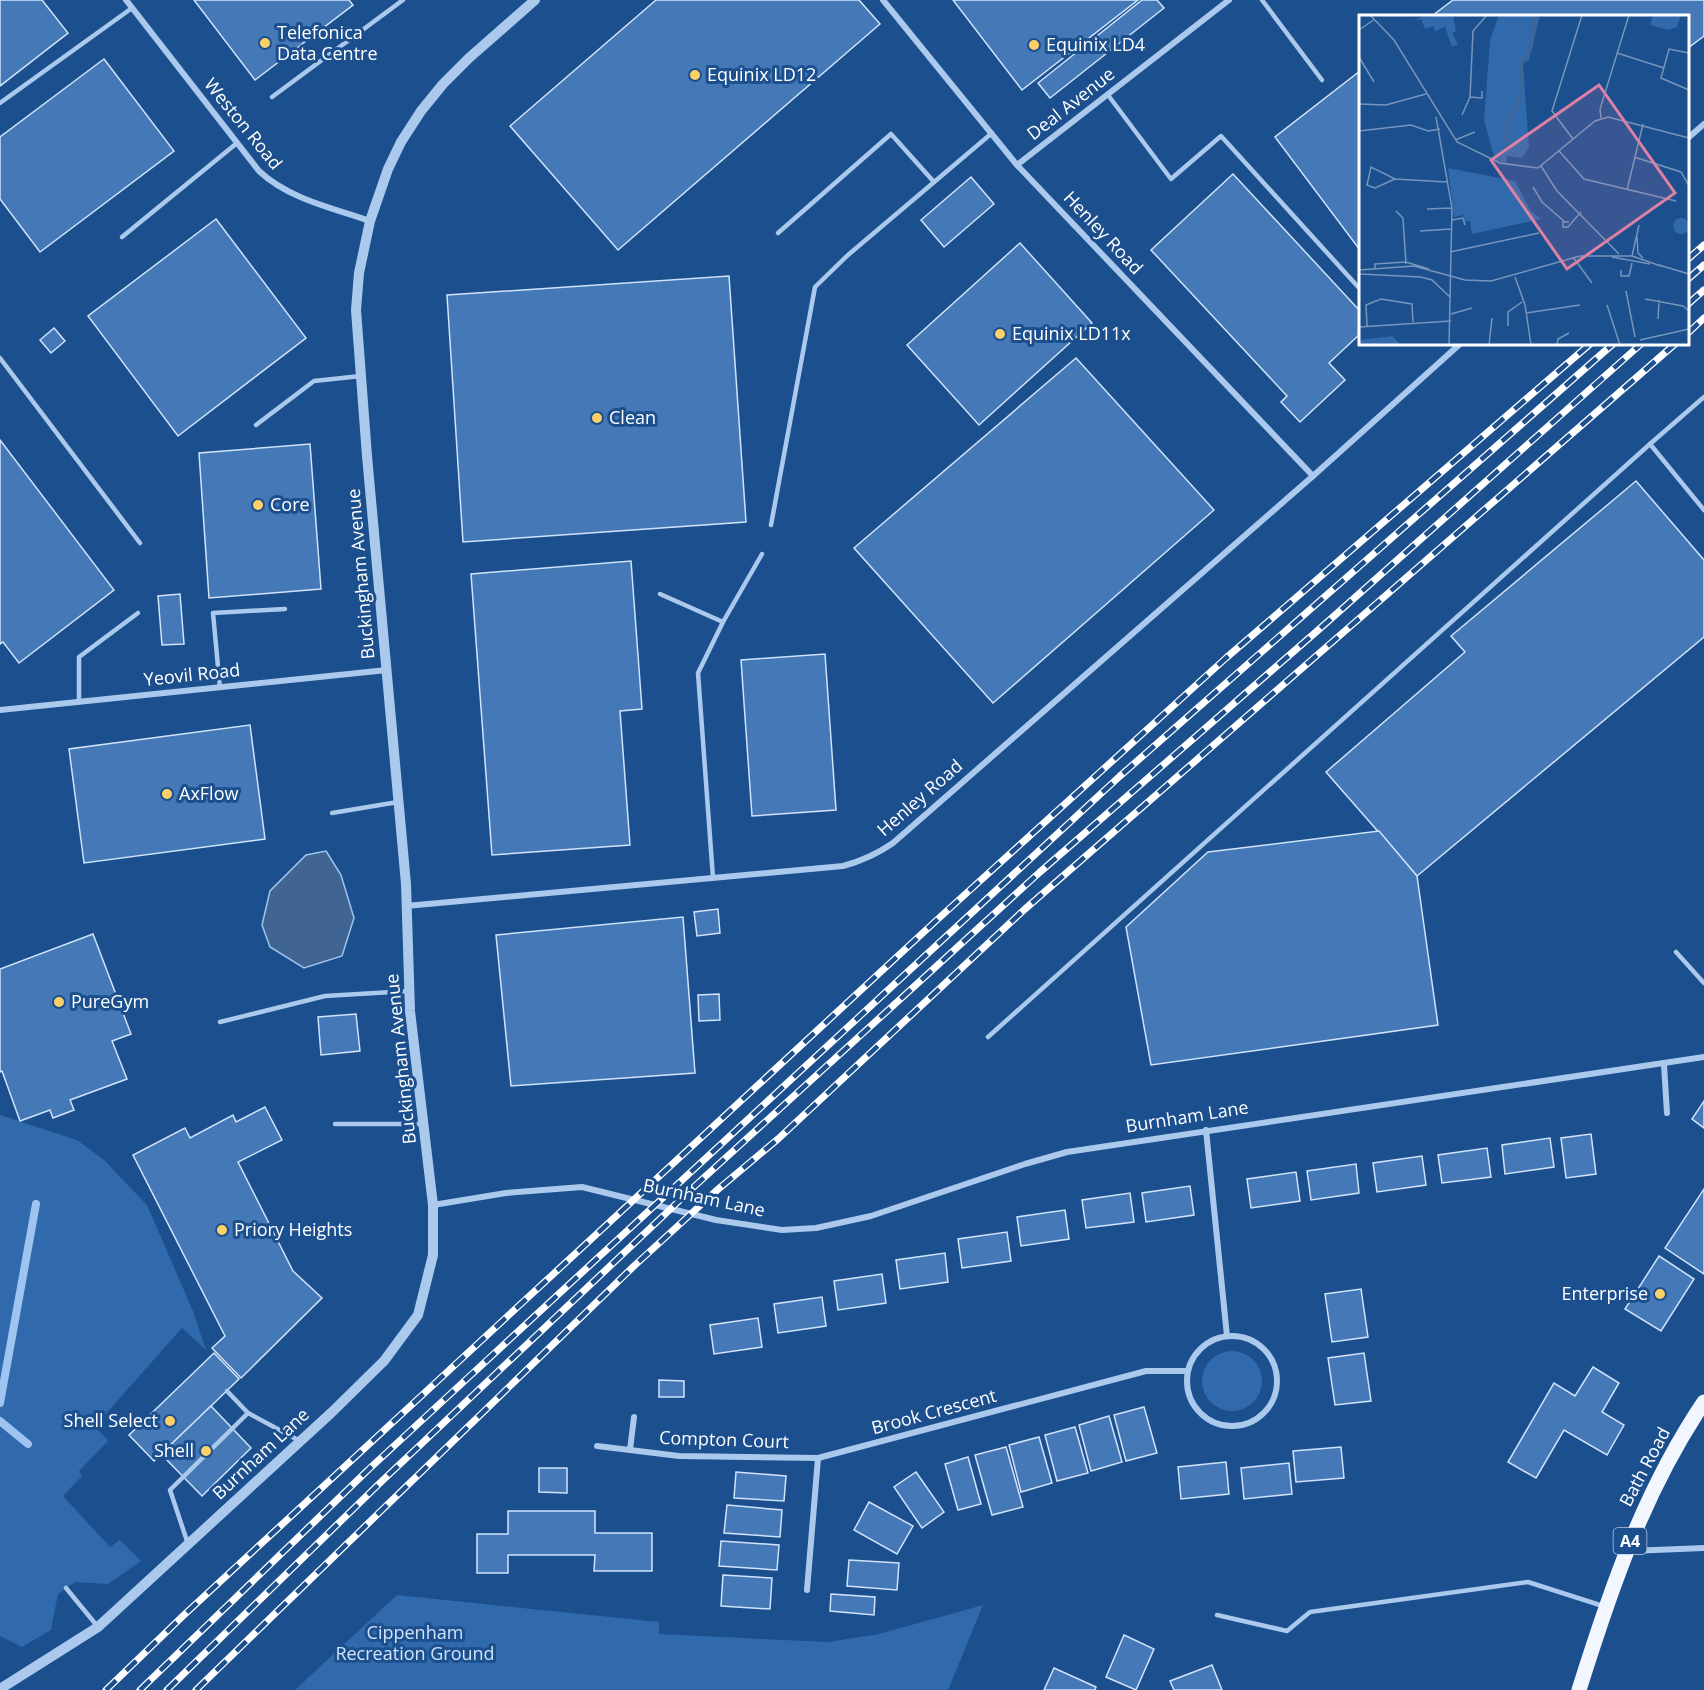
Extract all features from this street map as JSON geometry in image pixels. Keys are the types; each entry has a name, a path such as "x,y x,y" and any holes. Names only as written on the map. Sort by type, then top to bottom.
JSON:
{"main road":[{"name":"Bath Road","path":"1579,1690 1625,1551 1665,1467 1704,1402"}],"street":[{"name":"Weston Road","path":"126,0 259,171 272,183 286,191 370,221"},
{"name":"Buckingham Avenue","path":"433,1205 409,991 406,906 398,802 356,310 358,273 370,221 388,169 401,142 421,111 443,84 469,58 535,0"},
{"name":"Henley Road","path":"883,0 1017,165 1313,476"},
{"name":"Deal Avenue","path":"1017,165 1229,0"},
{"path":"1689,137 1704,123"},
{"name":"Henley Road","path":"406,906 843,866 880,852 1313,476 1459,345"},
{"name":"Yeovil Road","path":"0,710 387,670"},
{"name":"Burnham Lane","path":"0,1689 98,1627 300,1442 384,1361 418,1315 433,1255 433,1205 506,1193 582,1187 716,1220 782,1230 816,1228 872,1216 1067,1152 1704,1058"},
{"path":"1664,1065 1667,1113"},
{"path":"1206,1130 1227,1336"},
{"path":"1227,1336 1245,1337 1260,1346 1272,1359 1277,1376 1276,1394 1268,1409 1254,1421 1238,1427 1220,1426 1204,1418 1192,1405 1186,1389 1187,1371 1195,1354 1209,1341 1227,1336"},
{"name":"Brook Crescent","path":"818,1458 1146,1371 1187,1371"},
{"name":"Compton Court","path":"630,1450 634,1417"},
{"name":"Compton Court","path":"597,1446 679,1456 818,1458"},
{"path":"807,1590 818,1458"},
{"path":"1625,1551 1704,1548"}],"lane":[{"path":"272,98 403,0"},
{"path":"1262,0 1322,80"},
{"path":"0,103 132,8"},
{"path":"1108,95 1171,179 1221,136 1359,288"},
{"path":"778,233 891,134 934,182"},
{"path":"771,525 815,287 848,255 992,134"},
{"path":"122,237 237,143"},
{"path":"0,358 140,543"},
{"path":"256,425 314,381 361,376"},
{"path":"988,1037 1704,397"},
{"path":"1650,444 1704,510"},
{"path":"713,878 698,673 723,622 762,554"},
{"path":"660,594 723,622"},
{"path":"220,688 213,613 285,609"},
{"path":"79,702 79,657 138,613"},
{"path":"332,813 398,802"},
{"path":"1676,952 1704,982"},
{"path":"220,1022 325,996 409,991"},
{"path":"335,1124 423,1124"},
{"path":"227,1391 248,1413 300,1442"},
{"path":"188,1544 170,1490 248,1413"},
{"path":"1217,1615 1287,1631 1310,1612 1528,1581 1605,1607"},
{"path":"66,1588 98,1627"}],"green space":[{"path":"0,1115 77,1140 104,1160 147,1205 193,1311 206,1350 182,1328 95,1426 108,1441 79,1471 82,1476 63,1496 110,1547 120,1540 141,1561 108,1584 75,1582 58,1594 51,1630 22,1647 0,1636"},
{"path":"1226,1351 1238,1351 1254,1359 1260,1369 1262,1381 1260,1393 1254,1403 1238,1411 1226,1411 1210,1403 1202,1387 1202,1375 1210,1359"},
{"name":"Cippenham Recreation Ground","path":"397,1595 659,1622 659,1634 828,1642 879,1634 983,1605 948,1690 295,1690"}],"shaded area":[{"path":"326,851 341,875 354,918 342,956 304,968 270,947 262,925 270,891 306,855"}],"building":[{"path":"0,0 42,0 68,33 0,86"},
{"name":"Telefonica Data Centre","path":"194,0 349,0 353,5 255,80"},
{"name":"Equinix LD12","path":"656,0 859,0 880,24 618,250 510,126"},
{"name":"Equinix LD4","path":"953,0 1138,0 1022,90"},
{"path":"1142,0 1157,0 1164,8 1050,98 1038,83"},
{"path":"1453,0 1704,0 1704,36 1689,47 1689,15 1433,15"},
{"path":"104,59 174,151 40,252 0,199 0,137"},
{"path":"1359,72 1359,249 1275,137"},
{"path":"1233,174 1359,310 1359,335 1329,363 1345,380 1300,422 1281,402 1287,396 1151,250"},
{"path":"971,177 994,204 944,247 921,220"},
{"path":"216,219 306,338 178,436 88,316"},
{"name":"Equinix LD11x","path":"1020,243 1092,323 979,425 907,345"},
{"name":"Clean","path":"729,276 746,522 463,542 447,295"},
{"path":"54,328 65,341 51,353 40,340"},
{"path":"1076,358 1214,510 993,703 854,548"},
{"path":"0,440 114,590 19,663 3,642 0,644"},
{"name":"Core","path":"310,444 321,589 209,598 199,453"},
{"path":"1636,481 1704,560 1704,637 1417,876 1326,772 1465,652 1451,636"},
{"path":"631,561 642,709 620,711 630,845 492,855 471,574"},
{"path":"180,594 184,644 162,645 158,596"},
{"path":"825,654 836,810 752,816 741,660"},
{"name":"AxFlow","path":"250,725 265,839 84,863 69,749"},
{"path":"1379,831 1417,876 1438,1025 1151,1065 1126,927 1208,852"},
{"path":"718,909 720,933 697,936 694,912"},
{"path":"683,917 695,1073 511,1086 496,935"},
{"name":"PureGym","path":"93,934 131,1034 112,1041 127,1079 70,1100 74,1110 53,1118 50,1110 20,1121 2,1071 0,1072 0,969"},
{"path":"719,994 720,1020 699,1021 698,995"},
{"path":"356,1014 360,1051 321,1055 318,1017"},
{"path":"1704,1101 1704,1128 1692,1119"},
{"name":"Priory Heights","path":"265,1107 282,1140 238,1162 293,1271 322,1298 241,1378 212,1348 225,1336 133,1155 185,1128 190,1138 233,1115 236,1122"},
{"path":"1591,1134 1596,1174 1566,1178 1561,1138"},
{"path":"1550,1138 1554,1167 1505,1174 1502,1145"},
{"path":"1487,1148 1491,1177 1442,1183 1438,1155"},
{"path":"1422,1156 1426,1185 1377,1192 1373,1163"},
{"path":"1356,1164 1359,1193 1311,1200 1307,1171"},
{"path":"1296,1172 1300,1201 1251,1208 1247,1179"},
{"path":"1190,1186 1194,1215 1146,1222 1142,1193"},
{"path":"1704,1189 1704,1274 1665,1248"},
{"path":"1130,1193 1134,1222 1086,1228 1082,1200"},
{"path":"1065,1210 1069,1239 1021,1246 1017,1217"},
{"path":"1007,1232 1011,1261 962,1268 958,1239"},
{"path":"945,1253 948,1282 900,1289 896,1260"},
{"name":"Enterprise","path":"1659,1256 1694,1279 1661,1331 1625,1309"},
{"path":"882,1274 886,1303 838,1310 834,1281"},
{"path":"1361,1289 1368,1337 1332,1342 1325,1294"},
{"path":"822,1297 826,1326 778,1333 774,1304"},
{"path":"758,1318 762,1347 714,1354 710,1325"},
{"name":"Shell Select","path":"214,1353 239,1379 154,1461 129,1435"},
{"path":"1364,1353 1371,1401 1335,1405 1328,1358"},
{"path":"1593,1367 1619,1383 1602,1412 1624,1425 1607,1455 1564,1430 1536,1478 1508,1462 1554,1383 1575,1396"},
{"path":"659,1380 684,1381 684,1397 659,1397"},
{"name":"Shell","path":"211,1406 251,1448 202,1496 161,1454"},
{"path":"1144,1407 1157,1453 1126,1461 1114,1415"},
{"path":"1109,1416 1122,1462 1091,1471 1079,1425"},
{"path":"1075,1427 1088,1473 1057,1481 1045,1435"},
{"path":"1039,1437 1052,1483 1021,1492 1009,1445"},
{"path":"1006,1447 1023,1507 992,1515 975,1455"},
{"path":"1341,1447 1344,1478 1296,1482 1293,1451"},
{"path":"968,1457 981,1504 958,1510 945,1464"},
{"path":"1226,1462 1229,1494 1181,1499 1178,1467"},
{"path":"1289,1463 1292,1494 1244,1499 1241,1468"},
{"path":"539,1468 567,1468 567,1493 539,1492"},
{"path":"736,1472 786,1476 784,1501 734,1498"},
{"path":"916,1472 944,1512 922,1528 894,1487"},
{"path":"869,1502 913,1526 897,1554 854,1530"},
{"path":"727,1505 782,1510 780,1537 724,1533"},
{"path":"508,1511 595,1511 595,1533 652,1533 652,1571 594,1571 595,1555 508,1555 508,1573 477,1573 477,1534 508,1534"},
{"path":"721,1541 779,1545 777,1570 719,1566"},
{"path":"849,1560 899,1563 897,1590 847,1586"},
{"path":"723,1575 772,1578 770,1609 721,1606"},
{"path":"831,1594 875,1597 874,1615 830,1611"},
{"path":"1124,1635 1154,1649 1136,1690 1106,1677"},
{"path":"1212,1665 1222,1690 1174,1690 1170,1681"},
{"path":"1054,1668 1096,1687 1095,1690 1044,1690"}],"waterway":[{"path":"0,1403 36,1204"},
{"path":"0,1421 28,1444"}],"railway":[{"path":"1689,258 1704,245"},
{"path":"1689,278 1704,265"},
{"path":"1689,303 1704,290"},
{"path":"1689,332 1704,318"},
{"path":"106,1690 185,1614 939,918 1226,658 1589,345"},
{"path":"140,1690 369,1469 1120,776 1612,345"},
{"path":"167,1690 382,1481 697,1184 1040,872 1316,632 1640,345"},
{"path":"196,1690 634,1266 716,1191 778,1139 1025,909 1674,345"}],"place":[{"name":"Telefonica Data Centre","path":"265,43"},
{"name":"Equinix LD4","path":"1034,45"},
{"name":"Equinix LD12","path":"695,75"},
{"name":"Equinix LD11x","path":"1000,334"},
{"name":"Clean","path":"597,418"},
{"name":"Core","path":"258,505"},
{"name":"AxFlow","path":"167,794"},
{"name":"PureGym","path":"59,1002"},
{"name":"Priory Heights","path":"222,1230"},
{"name":"Enterprise","path":"1660,1294"},
{"name":"Shell Select","path":"170,1421"},
{"name":"Shell","path":"206,1451"}]}
